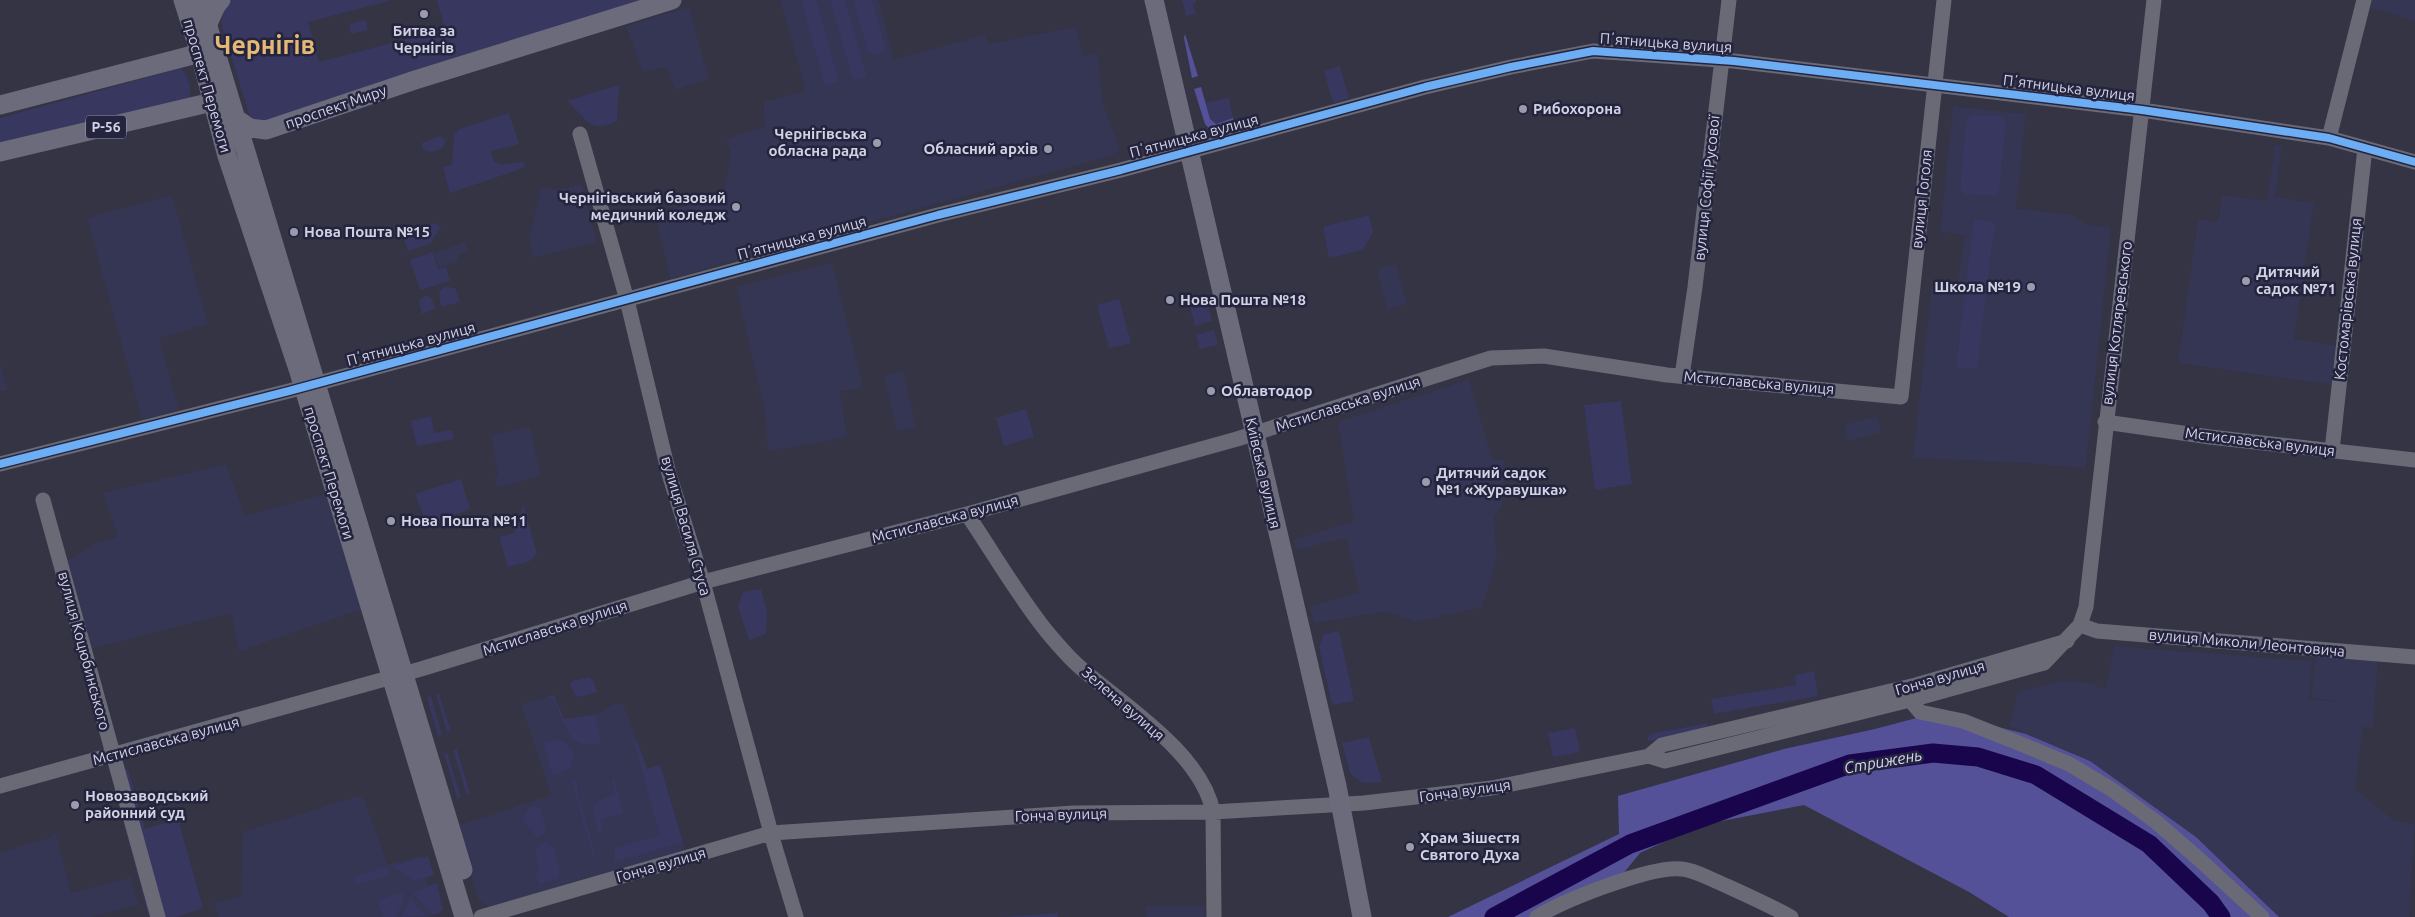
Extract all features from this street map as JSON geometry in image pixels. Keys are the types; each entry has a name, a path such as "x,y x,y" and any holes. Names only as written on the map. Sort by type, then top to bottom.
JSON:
{"main road":[{"name":"проспект Перемоги","path":"182,0 207,51 222,76 238,121 310,385 397,676 464,917"},
{"name":"проспект Перемоги","path":"200,0 207,23"},
{"path":"0,105 207,51 207,23 221,0"},
{"name":"проспект Миру","path":"212,102 250,128 266,130 415,80 672,0"},
{"name":"Київська вулиця","path":"1154,0 1341,805 1362,917"},
{"name":"проспект Перемоги","path":"207,51 212,102 227,156 310,385"},
{"path":"212,102 222,76"},
{"name":"Р-56","path":"0,152 212,102"},
{"path":"247,158 251,144 266,130"},
{"name":"проспект Перемоги","path":"397,676 477,917"}],"street":[{"name":"вулиця Софії Русової","path":"1682,376 1696,287 1729,0"},
{"name":"вулиця Гоголя","path":"1900,397 1944,0"},
{"name":"вулиця Котляревського","path":"2067,641 2080,626 2086,607 2105,422 2154,0"},
{"path":"2329,138 2364,0"},
{"name":"Пʼятницька вулиця","path":"0,464 310,385 938,215 1121,170 1425,87 1511,67 1593,51 1722,59 2142,110 2329,138 2415,162"},
{"name":"вулиця Василя Стуса","path":"580,134 627,300 670,474 703,582 771,833 796,917"},
{"name":"Костомарівська вулиця","path":"2332,450 2365,148"},
{"name":"Мстиславська вулиця","path":"0,786 397,676 703,582 967,514 1255,434 1491,358 1544,356 1682,376 1900,397"},
{"name":"Мстиславська вулиця","path":"2105,422 2210,437 2415,460"},
{"name":"вулиця Коцюбинського","path":"44,500 158,917"},
{"name":"Зелена вулиця","path":"967,514 998,565 1048,633 1080,668 1183,757 1211,799 1213,812 1214,917"},
{"name":"вулиця Миколи Леонтовича","path":"2080,626 2097,630 2415,657"},
{"name":"Гонча вулиця","path":"1648,756 1665,761 1910,700 2044,663 2067,641"},
{"name":"Гонча вулиця","path":"481,917 771,833 1074,812 1213,812 1341,805 1492,788 1648,756 1662,745 1916,686 2067,641"},
{"name":"Гонча вулиця","path":"1910,700 1920,712 1963,721 2016,742 2069,764 2111,789 2155,821 2262,917"},
{"path":"1536,917 1612,884 1641,874 1672,869 1694,872 1764,910 1790,917"}],"shaded area":[{"path":"232,0 393,0 308,22 319,62 445,29 437,0 650,0 268,122 254,120 249,114 221,23 225,6"},
{"path":"780,0 879,0 894,59 985,35 988,44 1076,27 1083,56 1098,54 1102,100 1120,150 1111,156 800,241 670,279 655,214 723,196 731,156 726,139 765,127 763,102 806,91"},
{"path":"801,0 816,0 839,82 825,86"},
{"path":"830,0 845,0 867,76 853,80"},
{"path":"853,0 872,0 886,50 875,55 868,52"},
{"path":"1182,0 1197,0 1193,5 1196,14 1186,16"},
{"path":"2369,0 2415,0 2415,21 2367,7"},
{"path":"689,7 709,79 675,90 667,67 642,72 626,26"},
{"path":"366,20 368,30 351,34 349,24"},
{"path":"1185,34 1198,76 1192,78 1184,38"},
{"path":"1340,66 1349,98 1333,103 1324,71"},
{"path":"181,68 189,83 189,101 0,150 0,118"},
{"path":"619,85 617,121 607,125 593,125 588,122 567,101"},
{"path":"1201,87 1210,119 1216,124 1233,118 1235,127 1212,132 1205,124 1194,89"},
{"path":"1229,98 1233,118 1216,124 1210,119 1205,103"},
{"name":"Школа №19","path":"1953,106 2026,114 2016,208 2071,215 2088,225 2111,228 2086,468 1913,458 1932,286 1957,288 1965,235 1940,232"},
{"path":"509,113 519,144 491,151 494,161 501,165 523,162 525,166 450,193 443,167 452,164 454,135 459,129"},
{"path":"1971,115 2000,116 2006,121 1999,193 1996,196 1965,194 1960,189 1966,121"},
{"path":"440,136 446,140 443,148 431,152 423,150 422,143"},
{"name":"Дитячий садок №71","path":"2275,145 2282,146 2275,197 2314,203 2294,339 2340,346 2334,385 2178,363 2198,219 2218,222 2222,195 2267,201"},
{"path":"582,184 597,242 533,258 529,237 541,187 557,190"},
{"path":"172,195 208,324 159,338 179,410 142,419 87,218"},
{"path":"1369,215 1373,232 1363,250 1329,258 1323,227"},
{"path":"1974,219 1995,222 1977,369 1956,367"},
{"path":"435,223 441,227 430,244 408,251 404,240 409,228"},
{"path":"465,242 468,252 458,255 460,261 439,268 434,253"},
{"path":"433,252 438,269 446,267 450,281 420,290 410,260"},
{"path":"832,263 863,387 840,392 847,436 834,440 768,451 765,412 736,287"},
{"path":"1396,264 1407,304 1387,309 1377,269"},
{"path":"444,287 455,288 460,302 441,307 439,292"},
{"path":"1205,295 1212,321 1195,326 1188,300"},
{"path":"424,296 432,299 435,309 422,314 419,301"},
{"path":"1119,299 1131,343 1109,348 1097,305"},
{"path":"1214,330 1218,345 1200,349 1196,335"},
{"path":"0,363 8,390 0,392"},
{"path":"903,371 916,427 897,432 884,376"},
{"name":"Дитячий садок №1 «Журавушка»","path":"1469,379 1492,458 1504,460 1503,504 1494,518 1497,559 1482,607 1416,622 1385,612 1314,623 1309,607 1360,592 1346,538 1296,550 1294,540 1354,521 1338,422"},
{"path":"1621,401 1632,484 1595,490 1584,405"},
{"path":"1026,409 1034,437 1004,446 996,418"},
{"path":"431,416 434,433 452,430 454,439 417,446 411,421"},
{"path":"1877,416 1881,432 1848,441 1844,425"},
{"path":"530,427 541,476 497,488 494,477 498,475 491,435"},
{"path":"226,464 245,516 328,493 362,609 239,651 231,613 90,649 66,560 74,558 96,543 118,537 103,493"},
{"path":"461,479 470,509 427,526 415,494"},
{"path":"523,504 537,554 530,561 508,567 499,537 514,533"},
{"path":"761,589 767,610 766,634 749,640 738,606 743,592"},
{"path":"1339,631 1354,701 1332,705 1319,647 1324,634"},
{"path":"2114,646 2312,661 2309,699 2340,702 2311,697 2316,652 2378,657 2373,728 2363,727 2355,789 2395,821 2415,824 2409,917 2279,917 2196,837 2090,761 2009,726 2018,692 2064,680 2092,684 2106,689"},
{"path":"1814,671 1818,696 1714,714 1711,699 1796,685 1795,675"},
{"path":"589,677 594,681 597,692 580,697 575,695 570,685 572,681"},
{"path":"436,694 439,694 451,731 447,732"},
{"path":"554,695 566,720 602,713 611,705 621,703 624,705 647,769 660,765 686,851 490,908 479,901 455,827 551,795 521,704"},
{"path":"554,695 564,719 595,715 601,743 588,745 578,743 571,737 549,696"},
{"path":"431,696 442,735 438,736 427,698"},
{"path":"1939,712 2026,734 2090,761 2196,837 2279,917 2009,917 1969,892 1804,805 1701,825 1640,853 1622,875 1532,917 1448,917 1619,834 1618,796 1784,749 1875,729"},
{"path":"1708,723 1706,729 1701,732 1648,741 1650,734"},
{"path":"1575,728 1580,752 1553,757 1548,733"},
{"path":"1369,737 1382,782 1363,783 1350,773 1342,743"},
{"path":"554,739 566,743 575,755 570,768 553,776 543,743"},
{"path":"638,742 647,769 660,765 683,842 614,862 615,848 660,835 634,743"},
{"path":"457,749 470,794 467,796 453,750"},
{"path":"447,752 461,797 457,798 444,754"},
{"path":"128,769 145,829 178,819 203,908 176,917 165,917 124,770"},
{"path":"614,779 623,813 600,820 603,832 599,833 593,812 594,807 599,801 615,794 611,780"},
{"path":"577,780 577,790 596,857 593,857 572,781"},
{"path":"358,796 364,799 388,865 419,856 436,914 428,917 218,917 214,903 241,895 243,832"},
{"path":"535,806 540,808 546,827 545,833 537,838 523,819 528,808"},
{"path":"125,820 154,917 149,917 123,821"},
{"path":"56,832 71,893 131,877 139,905 91,917 0,917 0,852 49,838"},
{"path":"544,842 554,848 560,872 557,879 539,884 535,874 540,872 536,851"},
{"path":"428,856 434,875 414,881 393,866"},
{"path":"387,866 390,875 357,885 354,877"},
{"path":"437,883 443,909 438,914 432,914 412,893"},
{"path":"402,892 405,897 396,917 383,917 377,900"},
{"path":"410,898 426,916 402,917"},
{"path":"1146,906 1204,906 1204,917 1146,917"},
{"path":"1058,913 1058,917 1002,917"}],"waterway":[{"name":"Стрижень","path":"1494,917 1630,844 1850,764 1933,753 1978,757 2036,775 2149,844 2211,903 2221,917"}],"cycle path":[{"path":"0,464 289,391 938,215 1121,170 1425,87 1511,67 1593,51 1734,61 2142,110 2329,138 2415,162"}],"place":[{"name":"Битва за Чернігів","path":"424,14"},
{"name":"Рибохорона","path":"1523,109"},
{"name":"Чернігівська обласна рада","path":"877,143"},
{"name":"Обласний архів","path":"1048,149"},
{"name":"Чернігівський базовий медичний коледж","path":"736,207"},
{"name":"Нова Пошта №15","path":"294,232"},
{"name":"Дитячий садок №71","path":"2246,281"},
{"name":"Школа №19","path":"2031,287"},
{"name":"Нова Пошта №18","path":"1170,300"},
{"name":"Облавтодор","path":"1211,391"},
{"name":"Дитячий садок №1 «Журавушка»","path":"1426,482"},
{"name":"Нова Пошта №11","path":"391,521"},
{"name":"Новозаводський районний суд","path":"75,805"},
{"name":"Храм Зішестя Святого Духа","path":"1410,847"}],"district":[{"name":"Чернігів","path":"265,45"}]}
